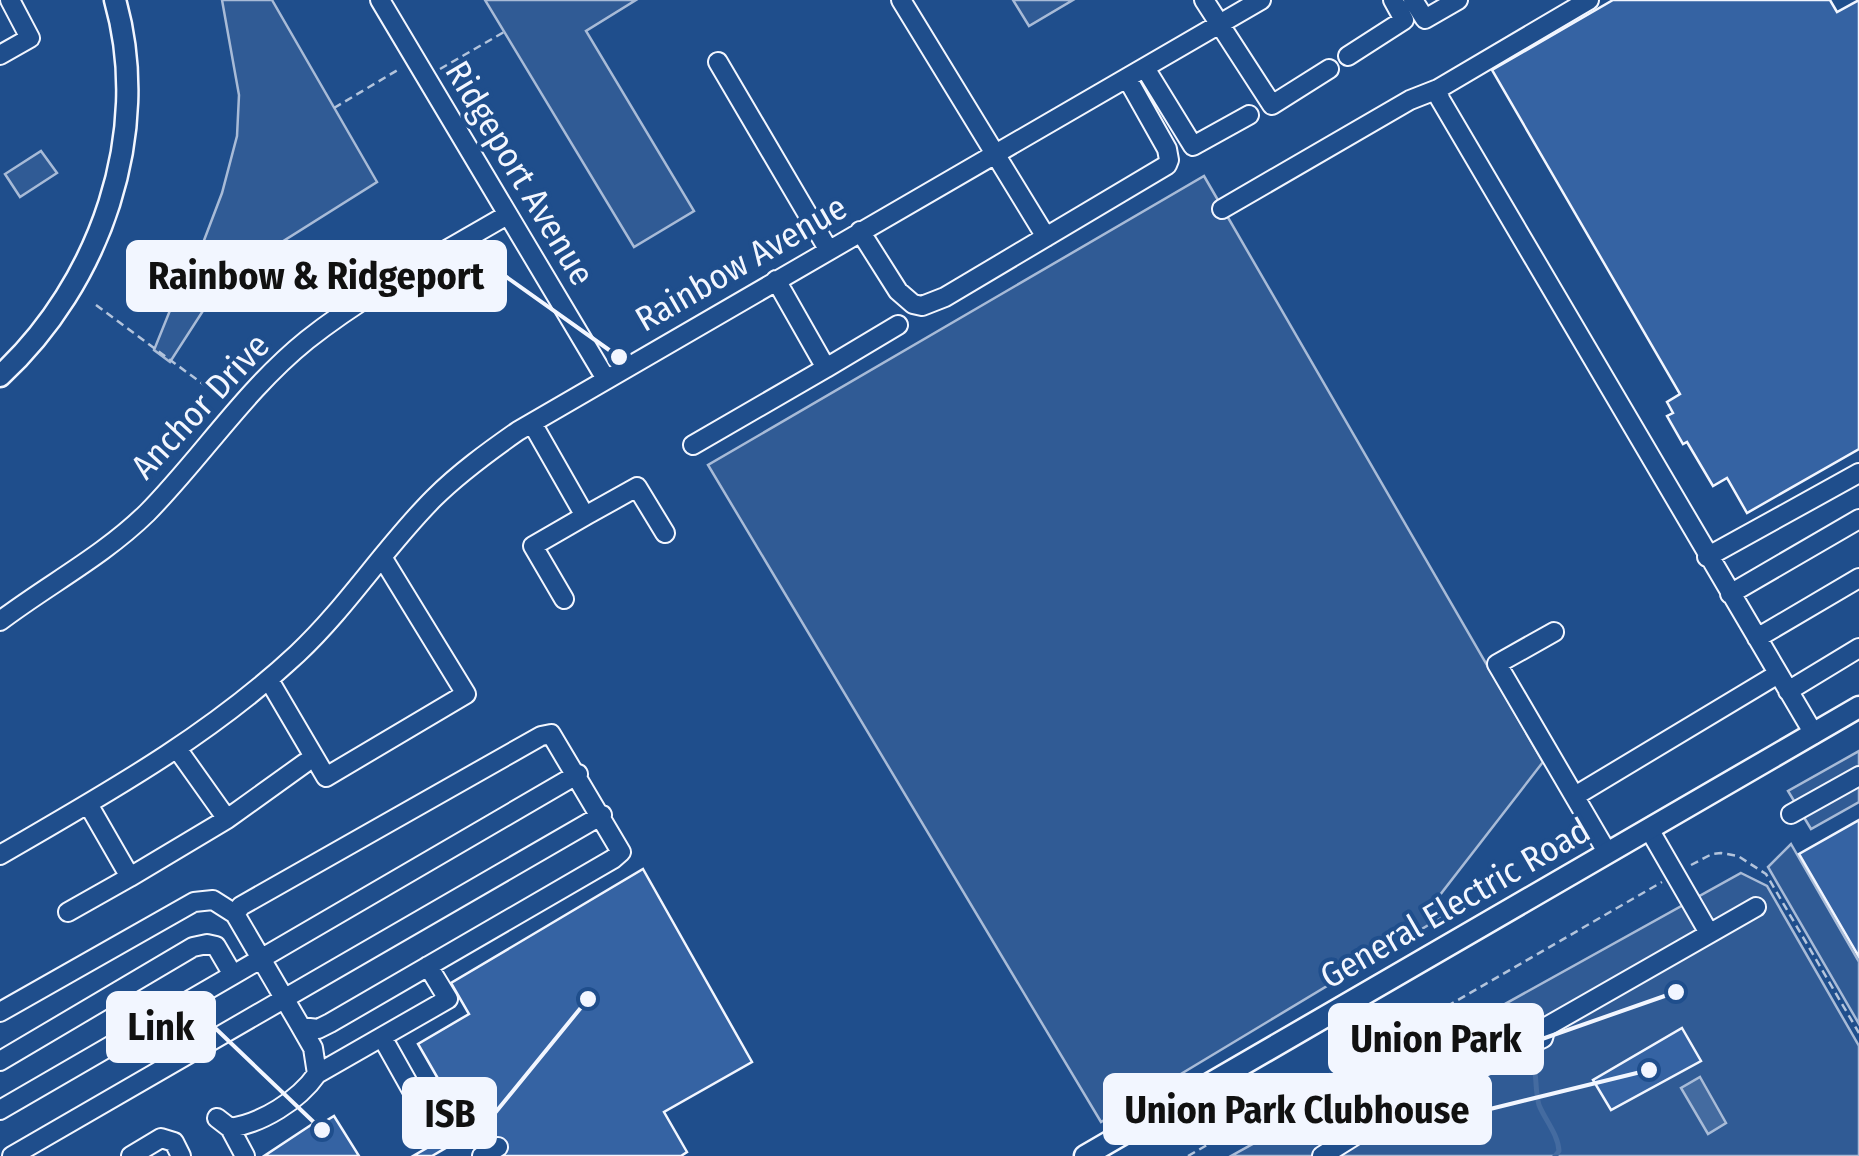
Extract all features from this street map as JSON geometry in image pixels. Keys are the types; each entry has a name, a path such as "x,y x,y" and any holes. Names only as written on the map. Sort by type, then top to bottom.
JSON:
{"main road":[{"path":"0,376 52,319 79,277 104,222 118,173 126,111 124,55 115,0"},
{"name":"General Electric Road","path":"1085,1156 1859,707"}],"street":[{"path":"0,56 30,38 10,0"},
{"name":"Ridgeport Avenue","path":"380,0 606,378"},
{"path":"902,0 1046,237"},
{"path":"1204,0 1272,105 1330,70"},
{"name":"Rainbow Avenue","path":"0,855 178,750 245,701 346,602 433,499 479,458 606,378 1261,0"},
{"path":"1348,56 1404,20 1393,0"},
{"path":"1413,0 1425,19 1458,0"},
{"path":"1222,209 1589,0"},
{"path":"718,62 828,249"},
{"path":"1145,68 1193,146 1249,115"},
{"path":"860,231 898,291 913,304 922,306 944,296 1163,169 1169,160 1162,139 1127,78"},
{"path":"1438,89 1450,116 1707,557 1814,734"},
{"name":"Anchor Drive","path":"0,621 84,564 145,514 236,409 278,366 335,319 507,215"},
{"path":"776,280 826,368"},
{"path":"693,445 898,325"},
{"path":"532,423 585,516"},
{"path":"1707,557 1859,473"},
{"path":"564,599 533,546 637,486 664,534"},
{"path":"1730,594 1859,519"},
{"path":"269,680 326,777 466,694 382,557"},
{"path":"1757,638 1859,578"},
{"path":"1554,632 1497,664 1607,852"},
{"path":"1788,690 1859,648"},
{"path":"1574,796 1778,674"},
{"path":"235,914 241,906 541,736 551,734 557,739 578,774 621,852 318,1030 302,1027"},
{"path":"178,750 226,819"},
{"path":"68,912 226,819 305,764"},
{"path":"0,1110 578,774"},
{"path":"1792,814 1859,776"},
{"path":"88,804 130,877"},
{"path":"12,1156 602,815"},
{"path":"1649,829 1709,934"},
{"path":"0,1012 194,902 212,900 235,914 313,1048 317,1074"},
{"path":"1322,1156 1410,1100 1543,1038 1546,1027 1756,907"},
{"path":"0,1061 193,947 216,946 233,975"},
{"path":"245,1156 224,1123 249,1125 305,1091 317,1074 448,999 428,966"},
{"path":"382,1037 424,1110"},
{"path":"131,1156 161,1138 174,1142 181,1156"}],"path":[{"path":"426,78 504,32"},
{"path":"334,108 415,60"},
{"path":"96,305 236,409"},
{"path":"1680,871 1722,852 1738,856 1766,874 1859,1033"},
{"path":"1188,1156 1668,878"}],"shaded area":[{"path":"222,0 272,0 377,182 250,262 217,289 170,362 154,350 175,298 195,264 222,193 237,136 239,95"},
{"path":"485,0 636,0 586,31 694,211 634,247"},
{"path":"1013,0 1073,0 1029,26"},
{"path":"41,151 57,173 20,197 5,174"},
{"path":"1204,176 1543,762 1433,904 1440,918 1101,1122 708,465"},
{"path":"1859,751 1859,802 1811,829 1788,791"},
{"path":"1791,844 1859,962 1859,1024 1768,867"},
{"path":"1741,873 1767,886 1859,1046 1859,1156 1231,1156"},
{"path":"1700,1077 1726,1123 1708,1134 1681,1088"}],"building":[{"path":"1613,0 1830,0 1837,12 1859,0 1859,449 1747,513 1727,478 1713,486 1687,442 1683,444 1667,416 1673,413 1667,402 1680,394 1492,70"},
{"path":"1859,820 1859,957 1799,854"},
{"path":"643,869 752,1062 664,1112 687,1152 681,1156 505,1156 486,1124 432,1156 413,1156 465,1126 418,1044 469,1014 451,983"},
{"path":"643,869 752,1062 664,1112 687,1152 681,1156 505,1156 486,1124 470,1134 418,1044 469,1014 451,983"},
{"path":"1682,1028 1701,1061 1611,1110 1593,1080"},
{"path":"334,1116 359,1156 264,1156 317,1121 319,1125"},
{"path":"334,1116 359,1156 264,1156 317,1121 319,1125"},
{"path":"465,1126 470,1134 432,1156 413,1156"}],"waterway":[{"path":"1531,1055 1539,1105 1558,1145 1555,1156"}],"place":[{"name":"Rainbow & Ridgeport","path":"619,357"},
{"name":"Union Park","path":"1676,992"},
{"name":"ISB","path":"588,999"},
{"name":"Union Park Clubhouse","path":"1649,1070"},
{"name":"Link","path":"322,1130"}]}
